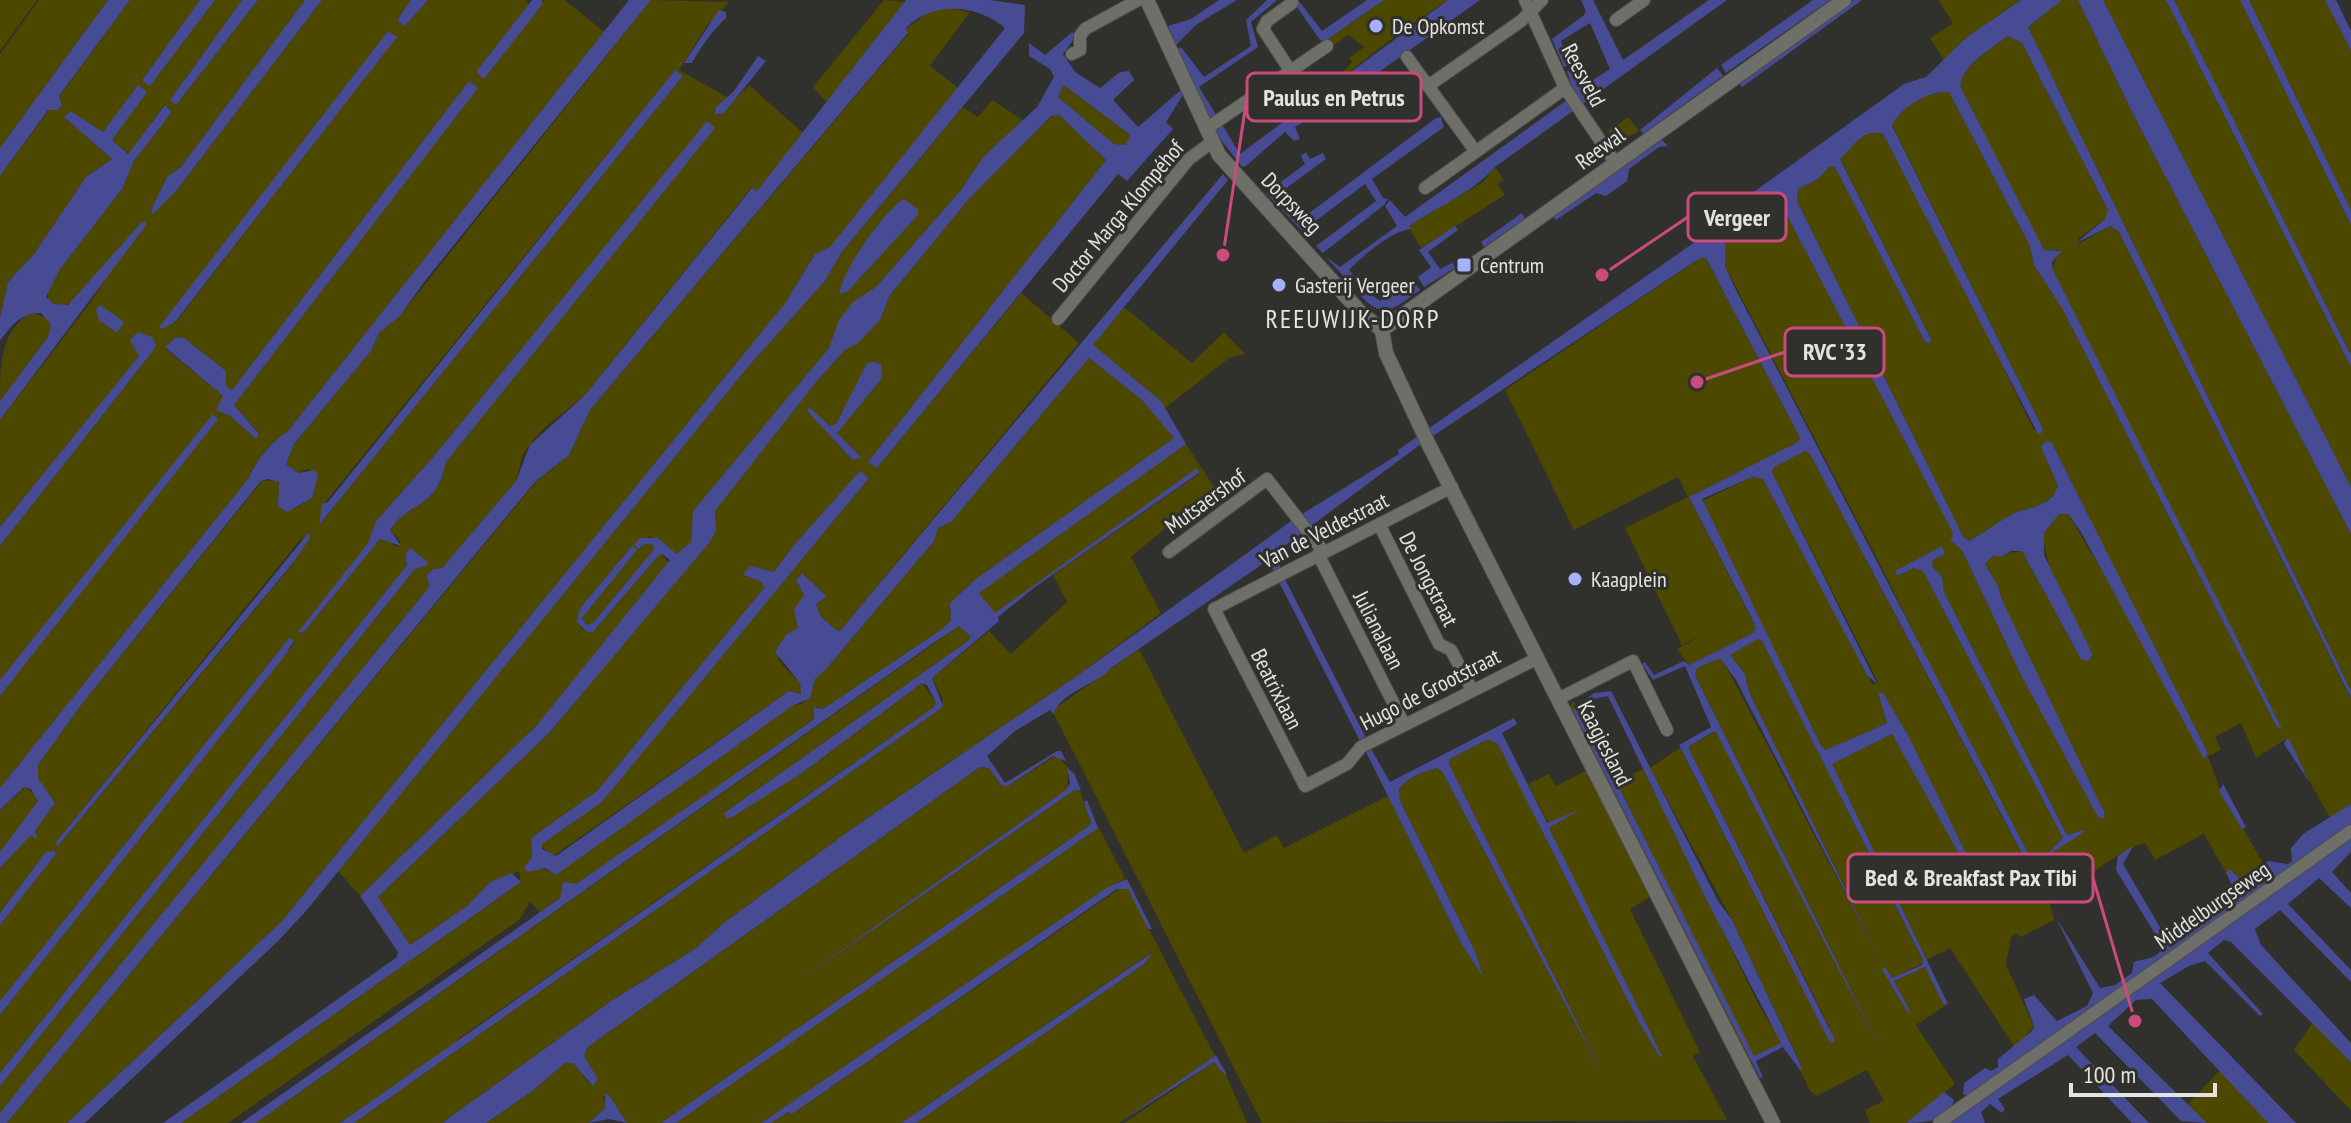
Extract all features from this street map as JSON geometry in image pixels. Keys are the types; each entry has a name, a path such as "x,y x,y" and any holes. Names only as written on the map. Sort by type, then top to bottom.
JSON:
{"street":[{"path":"1072,54 1080,50 1080,36 1085,29 1138,0"},
{"name":"Dorpsweg","path":"1147,0 1190,95 1237,177 1361,313 1382,330"},
{"path":"1428,86 1528,6 1542,0"},
{"path":"1616,20 1644,0"},
{"name":"Reewal","path":"1382,330 1610,157 1844,0"},
{"path":"1292,3 1267,21 1263,29 1301,87"},
{"name":"Reesveld","path":"1528,6 1567,91 1610,157"},
{"name":"Doctor Marga Klompéhof","path":"1058,319 1212,130 1327,46"},
{"path":"1407,57 1476,152"},
{"path":"1425,188 1567,91"},
{"name":"Kaagjesland","path":"1382,330 1386,353 1429,445 1773,1123"},
{"name":"Mutsaershof","path":"1169,552 1267,479 1298,515 1320,553"},
{"name":"Van de Veldestraat","path":"1214,609 1452,487"},
{"name":"De Jongstraat","path":"1379,524 1439,644 1451,650 1472,690"},
{"name":"Julianalaan","path":"1320,553 1404,724"},
{"name":"Beatrixlaan","path":"1214,609 1305,786"},
{"name":"Hugo de Grootstraat","path":"1305,786 1347,764 1366,744 1538,658"},
{"path":"1558,699 1633,661 1667,730"},
{"name":"Middelburgseweg","path":"1939,1123 2351,831"}],"shaded area":[{"path":"0,0 37,0 0,51"},
{"path":"39,0 108,0 0,148 0,54"},
{"path":"108,0 130,0 59,96 62,105 58,110 48,110 0,176 0,148"},
{"path":"130,0 200,0 142,80 150,86 215,0 242,0 170,100 176,105 258,0 305,0 181,167 167,177 151,210 176,191 322,0 411,0 397,19 405,26 428,0 525,0 529,4 476,72 484,79 544,0 565,0 604,32 288,431 264,452 248,479 0,788 0,696 216,416 213,415 0,680 0,546 152,352 146,336 138,332 139,355 134,363 0,527 0,420 90,303 141,223 79,297 62,307 48,300 47,289 122,189 134,161 172,112 164,105 129,154 112,140 146,92 138,86 103,132 64,117 112,159 86,177 34,254 8,282 0,317 0,176 49,110 58,110 62,104 59,97","holes":["388,31 396,37 176,322 160,327","469,81 477,88 234,405 259,433 256,439 230,416 216,410 224,397 165,348 177,337 184,338 226,371 226,386 232,390"]},
{"path":"200,0 215,0 150,86 142,80"},
{"path":"242,0 258,0 176,105 170,100"},
{"path":"305,0 322,0 176,191 153,214 151,210 167,177 181,167"},
{"path":"411,0 428,0 405,26 397,20"},
{"path":"532,0 542,0 542,5 484,79 476,72"},
{"path":"629,0 651,0 399,317 379,333 371,351 294,444 286,464 298,473 315,470 318,476 312,498 287,512 278,506 279,482 261,481 82,704 38,765 38,778 55,803 35,831 38,840 31,835 0,868 0,852 38,801 31,789 24,787 0,810 0,788 248,479 265,452 288,431"},
{"path":"651,0 729,2 706,27 679,70 727,97 716,107 718,116 749,85 803,133 757,191 751,188 586,394 541,431 523,454 516,481 442,568 433,569 426,576 430,586 0,1113 0,1086 415,569 405,555 407,565 0,1073 0,1015 293,645 289,638 0,1001 0,925 56,854 46,852 0,913 0,868 31,834 38,839 35,831 55,803 38,778 38,765 82,704 262,481 277,480 280,486 278,496 294,509 312,498 318,476 308,469 298,473 286,464 294,444 371,351 379,333 399,317","holes":["675,70 683,76 319,525 324,504","707,122 446,462 430,497 390,530 401,542 397,547 384,537 380,538 303,633 299,633 368,543 376,521 434,456","303,536 292,565 57,847 56,842"]},
{"path":"884,0 907,2 827,103 813,87"},
{"path":"906,0 989,0 1025,5 1024,33 841,253 825,281 747,368 306,911 85,1123 67,1123 282,921 786,302 815,254 830,247 1005,28 981,14 955,9 929,13 906,28 908,33 590,410 569,455 535,482 7,1123 0,1123 0,1113 30,1075 430,586 426,576 433,569 442,568 516,481 530,445 586,394 752,188 757,191"},
{"path":"1219,0 1237,0 1197,24 1176,45 1168,26 1191,19"},
{"path":"1267,0 1277,0 1251,22 1258,47 1199,87 1240,154 1448,0 1480,0 1334,104 1295,127 1300,139 1294,141 1285,132 1246,166 1242,167 1221,140 1192,90 1183,95 1166,122 1173,129 1127,181 1118,174 877,468 868,462 1106,160 1059,115 1051,116 968,200 890,295 880,320 858,343 845,350 817,381 715,511 716,531 709,543 549,733 378,897 410,945 467,906 490,882 512,873 521,882 181,1123 163,1123 397,957 398,952 360,896 537,725 670,560 662,554 658,556 593,632 587,632 577,622 580,608 632,546 637,550 582,618 587,625 593,623 654,549 653,545 645,544 638,549 634,544 640,538 658,538 677,554 691,542 693,511 829,348 839,320 854,301 876,287 961,190 983,157 1037,107 1054,77 1050,69 1029,56 1029,43 1045,55 1072,32 1076,36 1063,54 1075,72 1100,88 1120,72 1129,71 1134,80 1113,100 1138,127 1189,83 1177,49 1181,47 1204,77 1251,46 1246,20","holes":["1064,85 1130,135 1126,145 1114,144 1058,97"]},
{"path":"1292,0 1298,0 1322,31 1367,0 1384,0 1325,41 1320,40"},
{"path":"1384,0 1448,0 1403,30 1330,87 1352,62 1349,58 1364,47 1348,35 1330,48 1325,41"},
{"path":"1581,0 1593,0 1623,60 1709,0 1727,0 1495,167 1466,192 1409,226 1411,229 1379,244 1349,270 1353,275 1347,280 1326,257 1340,267 1397,226 1385,206 1390,200 1405,217 1574,95 1567,71 1570,70 1582,87 1610,69 1590,23 1561,41 1569,65 1564,67 1552,39 1584,15 1586,11"},
{"path":"1813,0 1830,0 1726,73 1721,65"},
{"path":"1854,0 1862,0 1742,87 1739,83 1747,75"},
{"path":"1938,0 2021,0 1967,37 1944,61 1930,38 1953,23"},
{"path":"2021,0 2062,0 2028,27 2351,691 2351,698 2119,232 2111,226 2076,243 2105,219 2108,210 2022,43 2008,36 1973,63 1960,86 2044,250 2062,251 2052,262 2052,268 2282,729 2277,727 2063,310 2034,265 2030,246 1949,92 1933,94 1916,102 1901,113 1892,126 2043,429 2042,433 2038,434 1883,134 1864,136 1840,159 1931,339 1929,343 1925,342 1835,167 1829,167 1818,179 1798,189 1797,201 1963,536 1969,541 2009,516 2040,505 2055,493 2058,486 2041,447 2046,441 2052,443 2208,753 2204,759 2081,532 2068,514 2059,514 2044,533 2044,555 2091,651 2088,661 2081,659 2022,551 2011,551 2001,557 1994,555 1985,564 2105,814 2103,818 2098,817 2019,671 1962,550 1951,541 1953,533 1782,206 1777,204 1725,242 1725,266 1734,286 2029,855 2025,859 1810,454 1805,451 1773,468 1772,472 1877,684 1867,675 1763,479 1752,477 1702,499 1821,746 1826,750 1887,723 1878,693 1883,693 1909,737 1987,896 1984,898 1892,734 1832,764 1948,1004 1944,1005 1925,967 1894,981 1910,1011 1908,1013 1882,969 1885,967 1892,978 1922,965 1923,960 1762,641 1758,639 1730,655 1745,674 1749,692 1880,960 1736,680 1720,658 1697,668 1695,675 1884,1057 1716,732 1713,732 1688,747 1835,1040 1832,1043 1828,1039 1679,745 1711,727 1685,666 1653,680 1642,664 1645,662 1654,675 1684,661 1689,665 1753,633 1756,628 1749,613 1689,497 1798,442 1800,438 1706,258 1700,258 1421,444 1275,553 1281,569 1274,572 1267,561 1098,679 1064,699 1054,714 1050,710 1015,731 987,756 1005,783 1057,751 1061,751 1066,761 1053,756 1008,786 1002,786 989,768 980,767 588,1047 584,1056 598,1079 593,1086 573,1063 565,1063 531,1092 486,1123 442,1123 611,1001 695,949 725,922 853,828 1081,673 1294,519 1399,454 1398,450 1719,225 1720,216 1904,84 1926,77 1967,37"},
{"path":"2062,0 2078,0 2132,112 2351,534 2351,691 2028,27"},
{"path":"2078,0 2103,0 2351,487 2351,534 2132,112"},
{"path":"2103,0 2166,0 2351,367 2351,487"},
{"path":"2166,0 2174,0 2351,355 2351,367"},
{"path":"2174,0 2240,0 2351,225 2351,355"},
{"path":"2240,0 2249,0 2351,210 2351,225"},
{"path":"2249,0 2325,0 2351,51 2351,210"},
{"path":"2325,0 2336,0 2351,31 2351,51"},
{"path":"943,7 970,12 930,66 958,88 830,248 815,254 786,302 282,921 67,1123 7,1123 536,482 569,455 590,410 908,34 906,29 933,9"},
{"path":"719,10 726,12 726,18 707,39 692,63 684,63"},
{"path":"388,31 397,37 175,322 162,329 159,327"},
{"path":"2008,36 2022,43 2108,210 2105,219 2078,239 2078,244 2111,226 2119,232 2351,699 2351,804 2330,818 2286,739 2256,758 2241,723 2215,737 2221,750 2208,756 2219,787 2263,863 2254,875 2241,880 2230,869 2226,873 2204,834 2155,860 2145,843 2110,860 2050,903 2054,920 2021,937 2016,934 2011,937 2006,965 2034,1026 2015,1048 1950,948 1926,960 1832,768 1832,764 1892,734 1987,896 1891,706 1878,694 1887,723 1826,750 1821,746 1700,502 1752,477 1763,479 1873,685 1878,682 1772,472 1773,468 1805,451 1810,454 2020,851 1887,578 1725,266 1725,242 1777,204 1782,206 1962,550 2019,671 2029,685 1998,586 1985,564 1994,555 2022,551 2081,659 2044,543 2044,534 2050,523 2059,514 2068,514 2183,704 2052,443 2041,447 2058,486 2050,498 2009,516 1969,541 1963,536 1797,201 1798,189 1818,179 1829,166 1835,167 1925,342 1929,343 1931,339 1840,158 1864,136 1883,134 1971,301 2034,430 2042,433 2043,429 1892,125 1901,112 1916,101 1949,92 2030,246 2034,265 2063,310 2277,727 2052,268 2060,250 2044,250 1960,86 1973,63","holes":["1945,554 1933,560 1932,566 1942,577 1944,592 2067,835 2083,830 2061,842 2063,838 1923,571 1914,568 1897,576 1895,571"]},
{"path":"758,56 766,61 723,114 715,114 716,107 734,91"},
{"path":"1717,68 1723,76 1643,134 1640,130"},
{"path":"675,70 683,76 319,525 322,504 328,502"},
{"path":"469,81 478,88 234,405 259,434 256,439 230,416 216,410 223,396 165,347 176,337 184,338 226,371 226,386 232,390"},
{"path":"138,85 147,92 112,140 128,154 165,105 172,112 134,161 122,189 60,269 46,297 54,304 68,305 141,223 145,221 146,225 0,420 0,401 48,337 51,325 41,313 27,315 12,326 0,341 0,317 8,282 34,254 86,177 112,159 64,117 71,111 103,132"},
{"path":"1064,85 1131,136 1126,145 1114,144 1058,97"},
{"path":"992,100 1024,121 983,157 961,190 876,287 847,310 829,348 692,522 691,542 678,555 648,536 639,548 645,544 653,545 654,549 593,623 588,625 582,618 609,585 632,546 580,608 581,628 587,632 597,628 658,555 662,554 669,564 537,725 360,896 338,871 747,368 825,281 841,253 963,107 978,117"},
{"path":"1059,115 1106,160 868,462 877,468 1021,293 1079,343 839,632 821,617 816,604 826,598 801,574 796,580 804,596 794,609 798,628 778,660 800,683 801,694 789,691 552,857 541,845 602,801 869,478 860,472 794,545 774,572 750,566 744,576 763,582 764,588 597,791 531,838 532,857 526,866 528,872 539,867 553,873 560,871 792,705 802,704 813,689 814,679 827,668 934,541 938,528 951,522 1089,358 1142,400 1175,438 977,578 950,603 951,620 942,629 823,709 817,706 814,719 806,725 576,885 563,882 560,897 540,912 530,902 519,920 228,1123 181,1123 521,882 519,871 491,882 467,906 410,945 378,897 549,733 716,531 714,511 817,381 845,350 880,320 890,295 968,200 1052,116","holes":["882,378 836,433 861,457 851,458 825,430 823,419 830,426 836,424 842,411"]},
{"path":"1441,117 1444,127 1372,179 1383,198 1388,199 1384,205 1323,253 1316,246 1376,201 1365,184 1302,231 1282,210 1289,205 1304,217"},
{"path":"1628,117 1639,131 1616,143 1608,131"},
{"path":"707,121 715,128 446,462 436,489 390,530 401,546 380,539 303,633 298,632 368,543 376,521 434,456"},
{"path":"1662,140 1668,146 1659,147 1629,169 1627,181 1606,196 1596,193 1556,220 1552,216"},
{"path":"1306,152 1310,159 1323,153 1326,159 1285,189 1278,206 1266,193 1305,164 1301,156"},
{"path":"1495,167 1504,180 1498,184 1505,195 1421,248 1408,226 1483,182"},
{"path":"1223,174 1228,180 1093,345 1161,401 1186,444 979,593 995,613 1197,468 1199,473 1035,587 998,617 999,621 932,678 943,706 936,712 354,1123 340,1123 934,707 936,703 927,685 922,683 802,773 727,819 724,813 971,637 959,626 256,1123 241,1123 560,898 563,882 576,884 806,725 814,719 814,707 823,709 942,629 951,620 950,603 977,578 1174,438 1142,400 1089,358 951,522 938,528 934,541 815,679 810,698 792,706 556,875 545,868 528,872 524,868 532,857 531,838 597,791 764,588 762,582 743,575 750,566 774,572 860,471 869,478 602,802 542,844 542,849 556,856 789,691 801,694 800,683 775,652 786,635 798,628 794,609 804,595 796,580 802,573 827,597 816,604 821,617 839,632"},
{"path":"904,199 918,209 918,215 848,291 840,294 841,285 864,243 886,215"},
{"path":"1522,213 1525,218 1484,247 1481,242"},
{"path":"1455,226 1458,230 1428,252 1440,269 1452,263 1456,267 1424,287 1418,277 1431,267 1419,250"},
{"path":"1700,258 1706,258 1800,438 1798,442 1689,497 1756,628 1753,633 1718,651 1880,960 1749,692 1745,674 1729,655 1758,639 1762,641 1923,960 1922,964 1892,978 1885,968 1908,1013 1910,1011 1894,981 1925,967 1946,1005 1916,1025 1955,1084 1906,1123 1870,1123 1865,1110 1884,1101 1867,1070 1817,1096 1810,1091 1800,1070 1802,1067 1732,920 1650,768 1680,748 1831,1043 1834,1040 1827,1022 1688,747 1716,731 1884,1057 1695,675 1697,668 1716,659 1716,652 1689,665 1677,649 1707,633 1682,645 1625,528 1688,497 1678,477 1574,530 1505,390"},
{"path":"1413,280 1420,290 1389,309 1375,308 1359,294 1368,292 1380,301"},
{"path":"100,305 124,322 117,333 99,320 96,310"},
{"path":"1124,307 1192,363 1224,332 1245,354 1229,358 1165,408 1092,345"},
{"path":"31,313 46,317 51,325 48,337 0,401 4,350 13,329"},
{"path":"138,332 152,337 156,345 152,352 0,546 0,527 139,356 130,340"},
{"path":"867,363 881,364 882,378 837,433 861,457 853,460 807,411 810,408 830,426 836,424"},
{"path":"213,414 218,419 0,696 0,680"},
{"path":"1186,444 1214,487 1131,557 1161,613 1081,673 853,828 725,922 695,949 611,1001 442,1123 354,1123 936,712 942,706 943,699 932,678 989,631 1011,654 1067,602 1053,575 1199,474 1197,469 994,614 978,593"},
{"path":"309,532 310,538 292,564 57,847 56,842"},
{"path":"1942,546 1945,554 1933,560 1932,566 1942,577 1944,592 2067,835 2084,832 2042,859 2063,838 1923,571 1914,568 1897,576 1895,571"},
{"path":"410,548 428,562 426,566 415,569 0,1086 0,1073 407,565 405,555"},
{"path":"1284,577 1367,740 1361,743 1278,580"},
{"path":"959,626 971,637 965,643 724,813 802,773 922,683 936,703 934,707 458,1039 453,1047 340,1123 256,1123"},
{"path":"289,638 294,640 287,653 0,1015 0,1001"},
{"path":"1139,649 1244,853 1277,835 1284,848 1388,796 1460,941 1475,951 1400,801 1399,789 1402,785 1438,768 1604,1077 1449,764 1450,759 1488,739 1498,744 1660,1057 1550,830 1549,827 1572,813 1548,823 1528,784 1549,774 1556,786 1586,771 1650,897 1630,909 1700,1052 1693,1056 1727,1120 1262,1123 1054,714 1056,708"},
{"path":"1611,691 1718,901 1732,920 1802,1068 1800,1070 1783,1047 1756,1061 1763,1077 1760,1078 1575,715 1573,709 1578,706 1754,1056 1781,1043 1705,897 1608,696 1583,701 1594,693"},
{"path":"1573,701 1578,706 1573,709 1575,715 1752,1061 1746,1063 1567,711"},
{"path":"1514,718 1517,724 1502,733 1547,823 1581,809 1550,827 1550,830 1662,1056 1639,1022 1498,744 1488,739 1450,759 1449,764 1604,1077 1443,773 1438,768 1411,778 1399,789 1400,801 1475,951 1483,977 1460,941 1365,750 1370,747 1390,782"},
{"path":"2289,739 2310,783 2284,744"},
{"path":"1057,755 1069,768 1067,789 790,987 1073,791 1080,791 1091,822 1089,826 661,1123 627,1123 609,1095 603,1096 605,1108 589,1123 486,1123 531,1092 565,1063 573,1063 589,1083 598,1079 584,1056 588,1047 980,767 989,768 1002,786 1008,786"},
{"path":"1067,768 1074,773 1081,790 1073,791 790,987 1067,789 1070,782"},
{"path":"1643,769 1763,1013 1781,1039 1781,1043 1754,1057 1614,783"},
{"path":"2223,784 2246,827 2242,829 2219,791"},
{"path":"25,787 36,795 37,805 0,852 0,810"},
{"path":"1087,800 1098,828 676,1123 661,1123 1089,826 1091,822 1084,802"},
{"path":"2351,804 2351,828 2213,925 2351,837 2351,852 2332,872 2351,893 2351,908 2319,878 2288,904 2351,970 2351,982 2280,910 2255,929 2261,945 2351,1043 2351,1062 2231,942 2224,940 2208,953 2263,1014 2260,1016 2205,961 2189,966 2160,983 2296,1123 2268,1123 2152,999 2136,1000 2108,1026 2207,1123 2181,1121 2095,1033 2076,1047 2149,1123 2132,1123 2068,1055 1998,1099 2005,1109 2002,1113 1990,1104 1981,1112 1985,1123 1945,1123 2050,1039 1968,1096 1963,1094 1964,1083 1985,1068 1991,1071 1998,1067 1998,1059 2032,1031 2034,1026 2024,999 2034,995 2057,1021 2087,1006 2093,993 2055,916 2100,988 2115,985 2132,973 2134,962 2154,956 2163,947 2116,870 2118,856 2133,846 2123,864 2171,946 2237,895 2226,873 2230,869 2241,880 2253,875 2268,861 2288,864 2292,861 2291,848 2303,834"},
{"path":"1098,826 1125,878 761,1123 676,1123"},
{"path":"55,851 56,854 0,925 0,913 46,852"},
{"path":"1127,879 1152,929 1148,929 1128,889 1117,889 792,1114 788,1112 771,1123 761,1123 1108,887"},
{"path":"1122,887 1128,889 1215,1056 1119,1123 916,1123 1144,964 1152,952 901,1123 771,1123 788,1112 792,1114"},
{"path":"1153,952 1144,964 916,1123 901,1123"},
{"path":"2313,1022 2351,1062 2351,1111 2294,1050"},
{"path":"1216,1055 1226,1076 1214,1062 1119,1123"},
{"path":"1214,1062 1226,1075 1247,1123 1124,1123"},
{"path":"2220,1070 2268,1123 2207,1123 2187,1105"},
{"path":"1944,1092 1954,1100 1941,1117 1906,1123"},
{"path":"605,1093 627,1123 609,1119 589,1123 605,1108"}],"place":[{"name":"De Opkomst","path":"1376,26"},
{"name":"Paulus en Petrus","path":"1223,255"},
{"name":"Centrum","path":"1464,265"},
{"name":"Vergeer","path":"1602,275"},
{"name":"Gasterij Vergeer","path":"1279,285"},
{"name":"RVC '33","path":"1697,382"},
{"name":"Kaagplein","path":"1575,579"},
{"name":"Bed & Breakfast Pax Tibi","path":"2135,1021"}],"district":[{"name":"REEUWIJK-DORP","path":"1353,318"}]}
